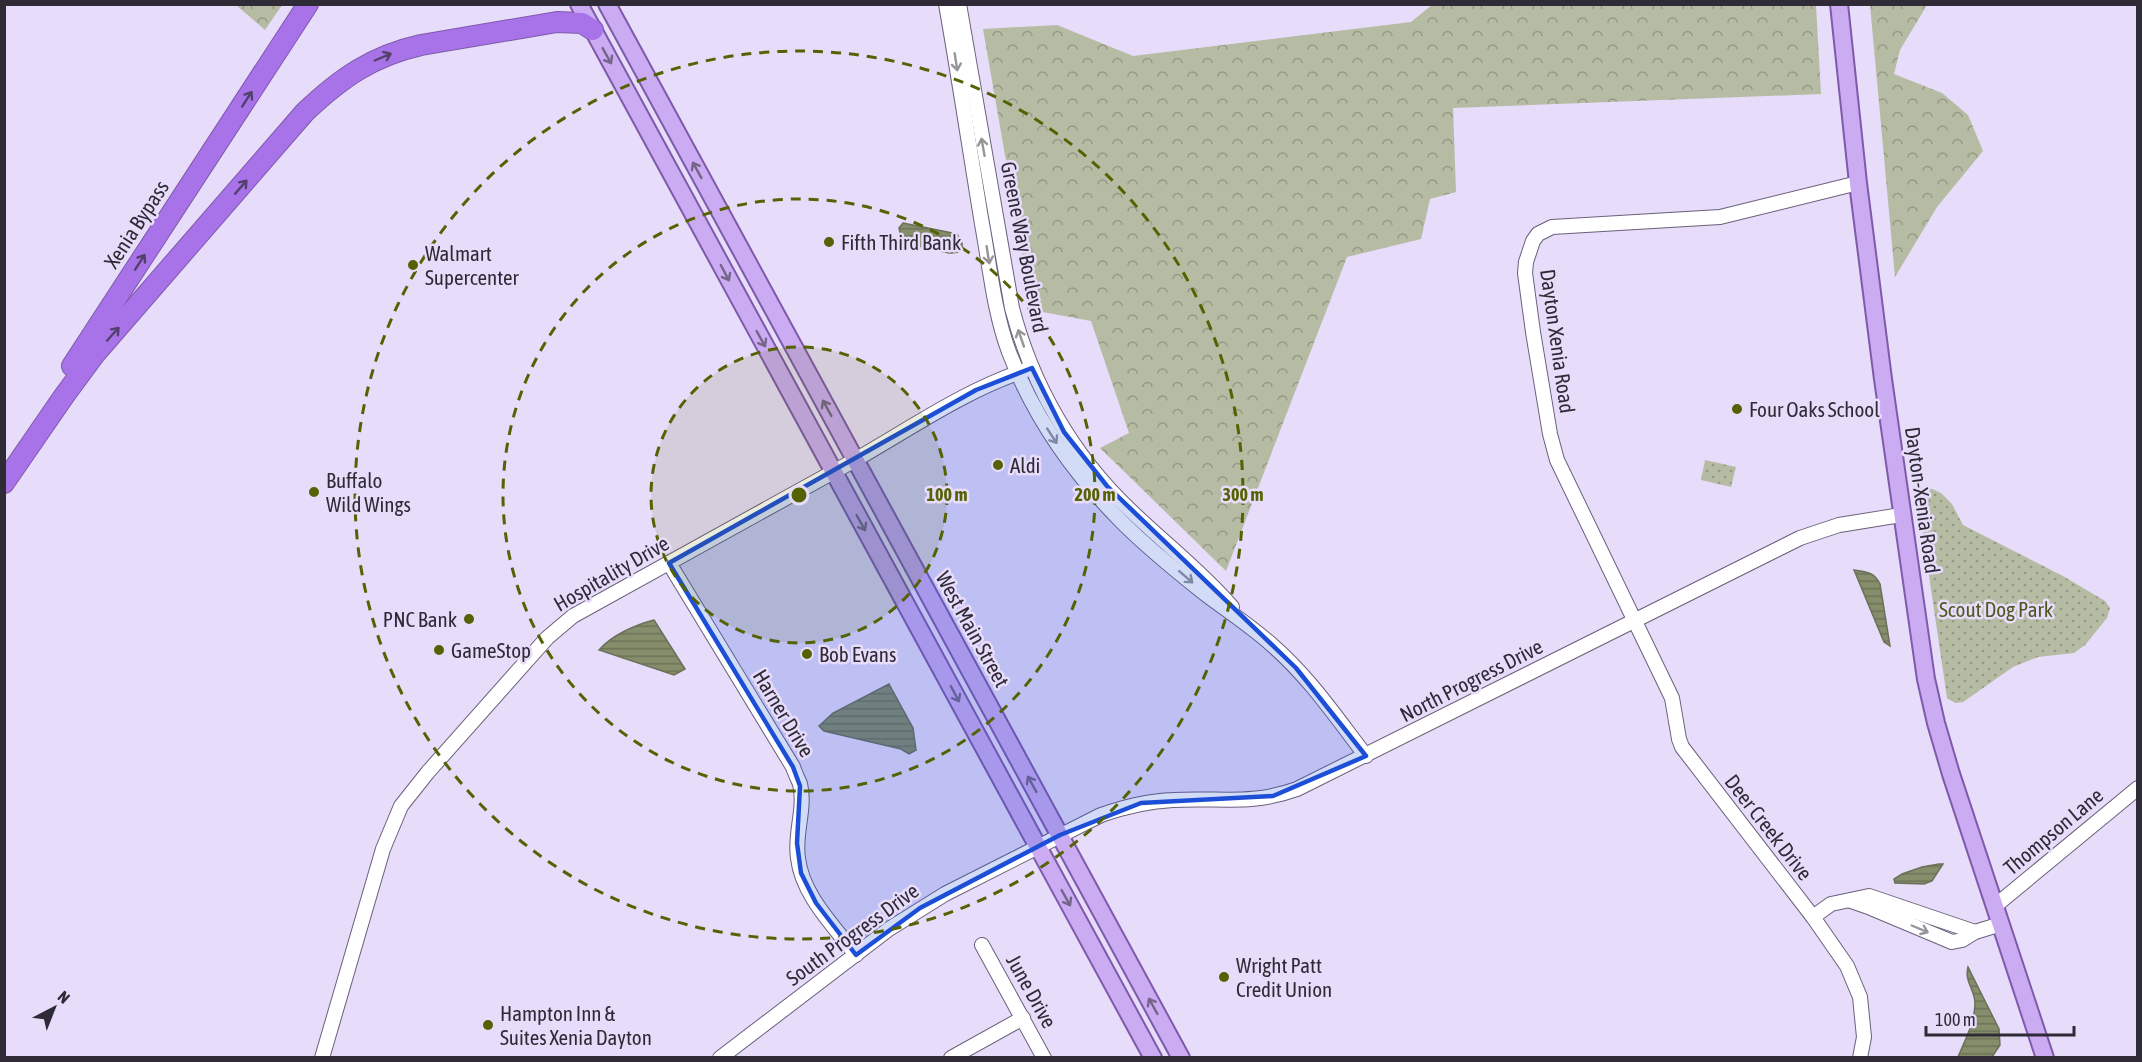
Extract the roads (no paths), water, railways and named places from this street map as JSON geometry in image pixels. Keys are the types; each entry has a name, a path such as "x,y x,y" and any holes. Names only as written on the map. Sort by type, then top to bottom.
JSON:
{"highway":[{"name":"Xenia Bypass","path":"4,469 308,4"},
{"path":"4,483 95,354 305,112 332,87 379,58 410,48 557,22 582,23 593,30"}],"main road":[{"name":"West Main Street","path":"579,4 833,472 1049,841 1181,1058"},
{"name":"West Main Street","path":"607,4 855,460 1049,841 1153,1058"},
{"name":"Dayton-Xenia Road","path":"1839,4 1858,183 1901,515 1930,702 1951,774 2045,1058"}],"street":[{"name":"Greene Way Boulevard","path":"946,4 995,301 1002,330 1032,403 1053,438 1120,521 1203,592 1250,627"},
{"name":"Greene Way Boulevard","path":"959,4 1012,308 1020,337 1048,404 1064,432 1107,486 1129,510 1211,583 1250,627"},
{"name":"Dayton Xenia Road","path":"1634,621 1568,484 1554,448 1533,332 1526,273 1527,256 1533,241 1545,229 1557,226 1720,217 1858,183"},
{"name":"Hospitality Drive","path":"322,1058 393,824 407,798 547,638 573,616 855,460 976,390 1032,368"},
{"name":"North Progress Drive","path":"1049,841 1101,815 1141,803 1175,800 1248,800 1273,796 1311,783 1800,538 1839,525 1901,515"},
{"name":"Harner Drive","path":"669,563 793,767 800,786 801,802 797,843 801,873 816,903 856,955"},
{"name":"Deer Creek Drive","path":"1634,621 1672,698 1682,747 1813,917 1847,966 1860,997 1864,1037 1860,1058"},
{"path":"1250,627 1296,668 1315,689 1366,756"},
{"name":"Thompson Lane","path":"1995,906 2138,788"},
{"name":"South Progress Drive","path":"720,1058 889,929 920,908 1049,841"},
{"path":"1813,917 1831,904 1869,896 1975,932 2001,924"},
{"name":"June Drive","path":"982,945 1044,1058"},
{"path":"951,1058 1023,1018"}],"place":[{"name":"Fifth Third Bank","path":"829,242"},
{"name":"Walmart Supercenter","path":"413,265"},
{"name":"Four Oaks School","path":"1737,409"},
{"name":"Aldi","path":"998,465"},
{"name":"Buffalo Wild Wings","path":"314,492"},
{"name":"PNC Bank","path":"469,619"},
{"name":"GameStop","path":"439,650"},
{"name":"Bob Evans","path":"807,654"},
{"name":"Wright Patt Credit Union","path":"1224,977"},
{"name":"Hampton Inn & Suites Xenia Dayton","path":"488,1025"}],"park label":[{"name":"Scout Dog Park","path":"1996,609"}]}
